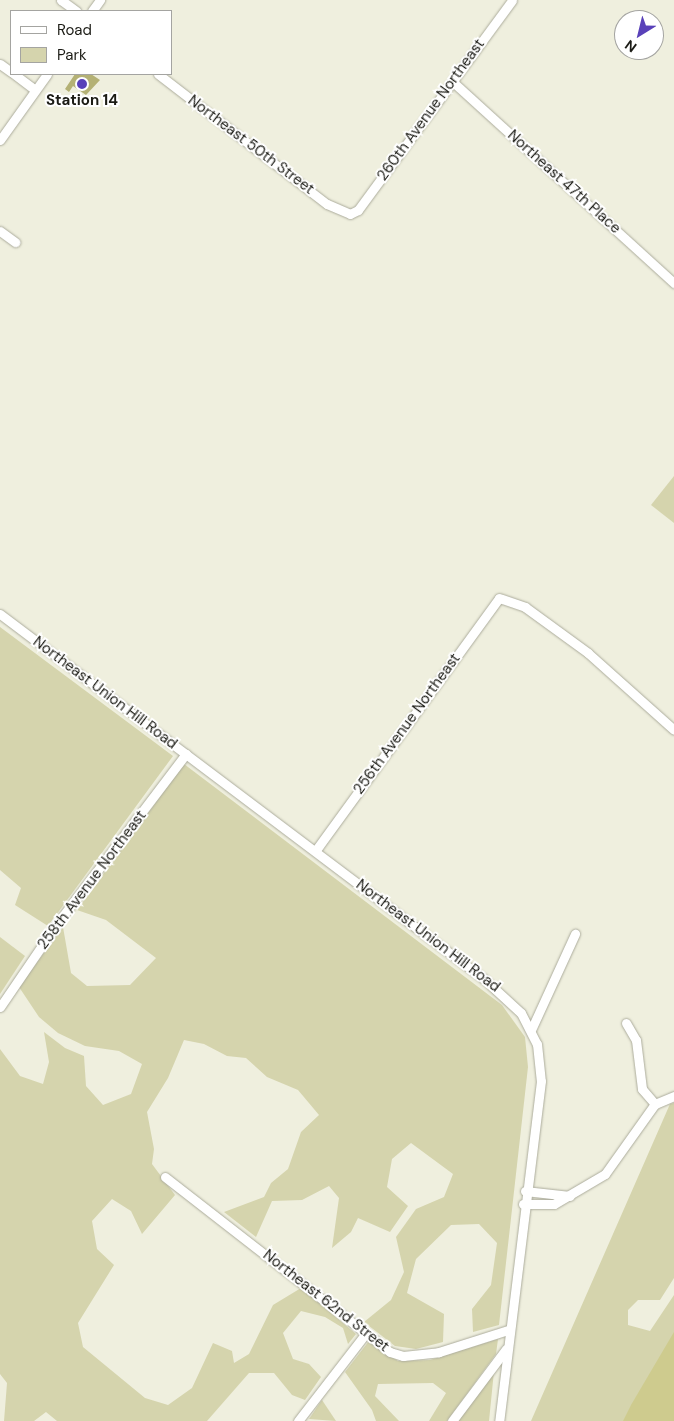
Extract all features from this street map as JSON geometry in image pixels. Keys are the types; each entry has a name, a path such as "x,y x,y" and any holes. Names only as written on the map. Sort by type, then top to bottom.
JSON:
{"street":[{"path":"61,0 75,10"},
{"name":"260th Avenue Northeast","path":"346,214 358,210 512,0"},
{"path":"15,75 35,90"},
{"path":"0,140 46,75"},
{"name":"Northeast 50th Street","path":"159,75 328,204 346,214"},
{"name":"Northeast 47th Place","path":"453,82 674,283"},
{"path":"0,231 15,242"},
{"name":"256th Avenue Northeast","path":"316,850 499,598 525,607 588,653 674,730"},
{"name":"Northeast Union Hill Road","path":"0,614 316,850 506,995 531,1030 541,1067 508,1330 499,1421"},
{"name":"258th Avenue Northeast","path":"0,1007 56,925 186,754"},
{"path":"531,1030 575,934"},
{"path":"626,1023 636,1040 642,1089 655,1104"},
{"path":"524,1204 554,1204 605,1174 655,1104 674,1096"},
{"name":"Northeast 62nd Street","path":"165,1177 390,1352 403,1356 439,1352 508,1330"},
{"path":"525,1191 570,1196"},
{"path":"298,1421 366,1333"},
{"path":"452,1421 506,1348"}],"green space":[{"path":"674,476 674,523 651,505"},
{"path":"0,627 173,756 48,926 15,905 21,888 0,870"},
{"path":"184,764 502,1005 525,1037 528,1067 499,1325 473,1332 472,1309 491,1285 497,1243 479,1224 451,1225 416,1259 407,1293 444,1314 443,1342 416,1349 395,1346 364,1322 391,1300 404,1272 396,1237 416,1209 444,1197 453,1174 411,1143 392,1159 387,1187 408,1206 390,1232 358,1218 351,1232 332,1248 339,1198 329,1186 302,1200 272,1201 256,1237 224,1212 264,1197 271,1183 288,1169 301,1132 319,1115 298,1090 267,1077 246,1058 227,1056 204,1044 184,1040 168,1078 147,1112 154,1149 152,1164 175,1195 142,1234 131,1211 112,1199 92,1221 97,1249 114,1265 78,1323 83,1347 145,1398 168,1405 192,1388 213,1343 232,1351 234,1363 249,1354 273,1305 301,1288 356,1334 348,1344 343,1328 325,1317 301,1311 283,1333 293,1359 309,1364 321,1377 305,1400 292,1395 274,1373 249,1373 207,1421 57,1421 46,1412 34,1421 4,1421 7,1383 0,1374 0,1049 20,1076 43,1084 49,1062 44,1032 65,1048 84,1056 86,1086 103,1105 131,1094 142,1064 119,1051 85,1046 58,1033 39,1017 19,987 63,927 71,973 87,986 130,985 156,958 106,920 77,910"},
{"path":"0,937 25,956 0,994"},
{"path":"674,1103 674,1278 660,1300 638,1300 628,1310 628,1325 650,1331 674,1295 674,1421 531,1421 670,1104"},
{"path":"498,1339 496,1354 447,1421 429,1421 446,1393 433,1383 378,1384 375,1396 399,1421 376,1421 372,1410 345,1372 369,1341 398,1361 430,1360"},
{"path":"494,1371 489,1421 457,1421"},
{"path":"322,1400 336,1421 309,1419"}],"shaded area":[{"path":"674,1332 674,1421 623,1421 631,1405"}],"building":[{"name":"Station 14","path":"74,75 92,75 100,80 86,95 73,86 69,92 65,89"}],"place":[{"name":"Station 14","path":"82,84"}]}
